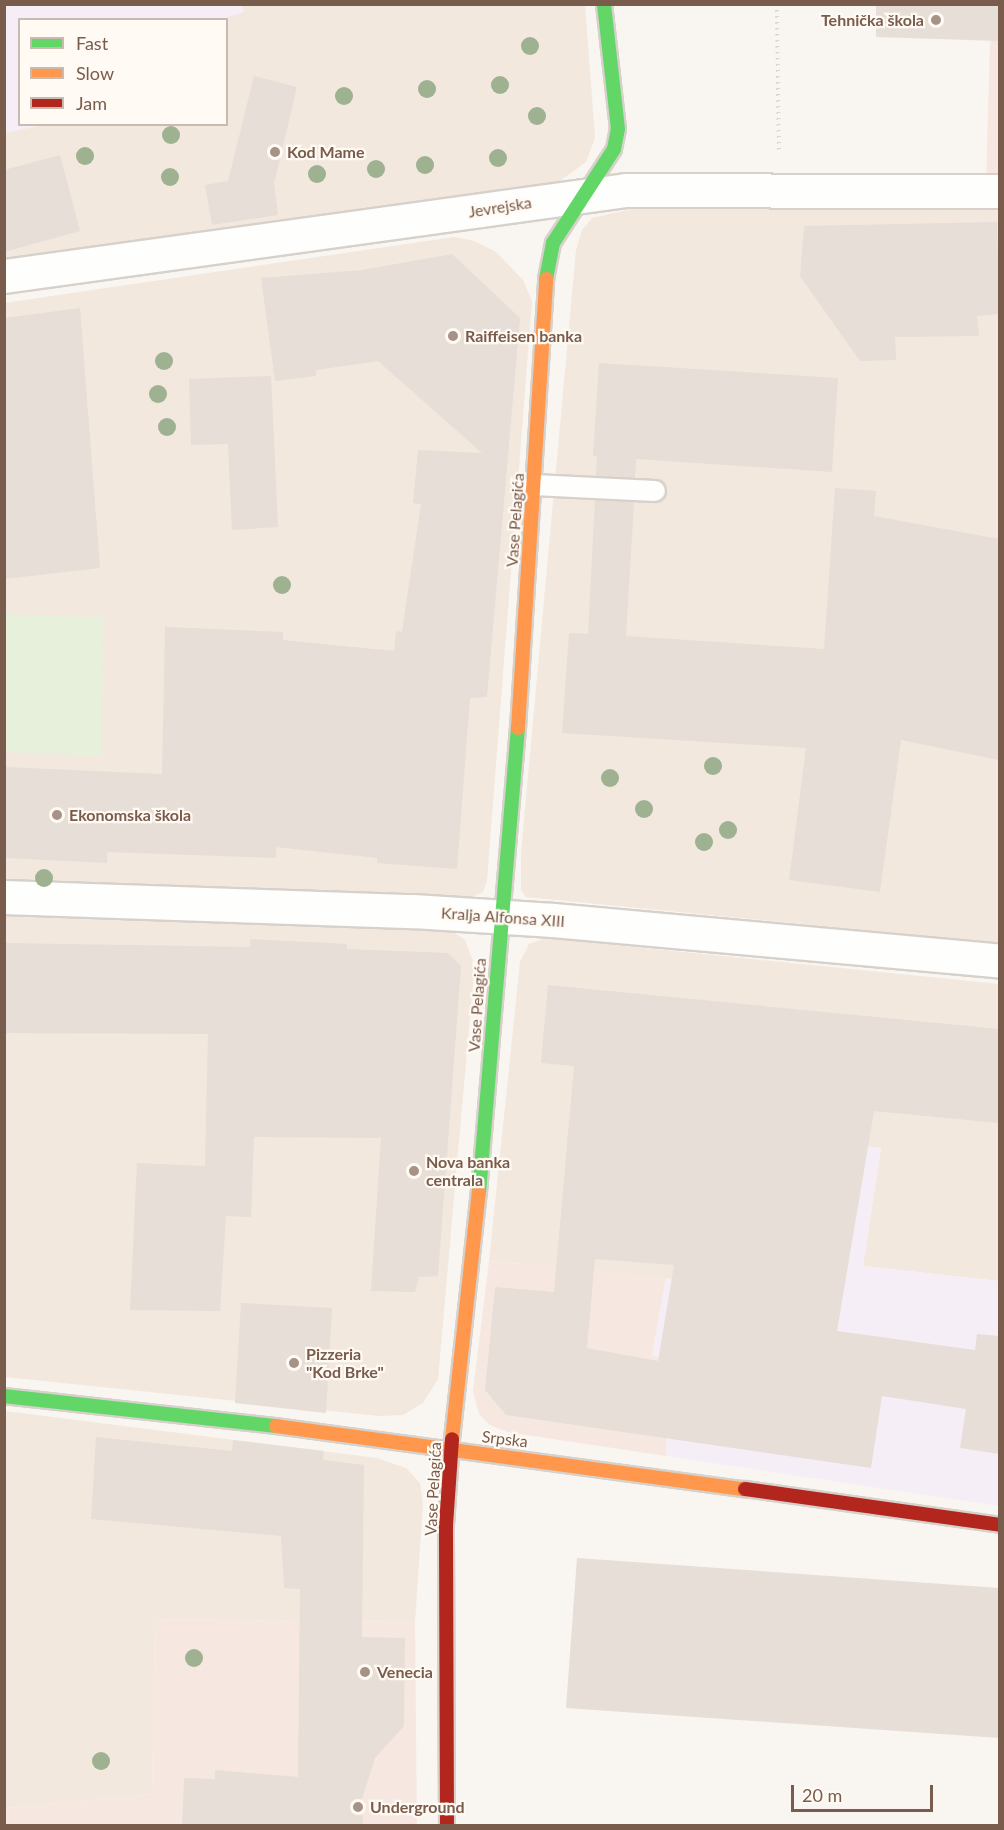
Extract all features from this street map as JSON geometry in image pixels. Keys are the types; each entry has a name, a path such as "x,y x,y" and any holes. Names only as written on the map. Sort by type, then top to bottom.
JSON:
{"street":[{"name":"Vase Pelagića","path":"447,1826 446,1525 488,1110 502,917 510,853 547,268 553,243 582,194 609,163 618,129 604,4"},
{"name":"Jevrejska","path":"4,276 582,194 626,190 778,193 999,191"},
{"name":"Kralja Alfonsa XIII","path":"4,897 502,917 999,961"},
{"name":"Srpska","path":"4,1396 395,1439 452,1449 999,1525"}],"lane":[{"path":"534,485 655,491"}],"path":[{"path":"777,4 778,193"}],"shaded area":[{"path":"242,4 244,12 225,18 18,18 18,126 38,126 5,133 5,5"},
{"path":"4,5 585,5 595,138 586,162 556,184 5,261"},
{"path":"990,41 999,41 1000,185 986,185"},
{"path":"999,205 999,943 526,897 521,890 521,853 576,250 582,230 592,218 636,208"},
{"path":"454,237 474,241 496,252 523,280 532,301 487,880 483,892 468,899 5,882 4,303"},
{"path":"4,915 447,928 465,940 473,961 473,983 438,1379 423,1403 403,1415 380,1416 5,1377"},
{"path":"546,938 999,984 999,1281 863,1266 881,1148 673,1279 489,1261 520,962 529,944"},
{"path":"688,1124 881,1148 863,1266 999,1281 999,1506 666,1456 671,1361 652,1355 666,1278 673,1279"},
{"path":"489,1261 666,1278 652,1355 671,1361 666,1456 507,1432 490,1425 479,1414 473,1391"},
{"path":"5,1411 377,1458 406,1468 420,1483 423,1504 415,1622 155,1619 152,1794 5,1808"},
{"path":"155,1619 415,1622 417,1825 5,1826 5,1808 152,1794"}],"green space":[{"path":"5,614 103,617 102,756 5,752"}],"building":[{"name":"Tehnička škola","path":"876,4 999,4 999,41 876,37"},
{"path":"254,76 297,87 274,184 278,215 212,225 205,185 228,181"},
{"path":"60,155 80,231 4,252 4,170"},
{"path":"997,222 999,314 977,316 979,336 895,337 896,360 860,361 800,276 804,226"},
{"path":"452,254 520,318 487,697 470,698 457,869 377,863 377,858 276,847 276,858 107,852 107,863 4,858 4,767 162,774 165,627 283,632 283,640 394,651 396,631 402,632 421,504 413,503 418,450 482,453 378,361 316,370 316,376 275,381 261,278 362,270"},
{"path":"80,308 100,568 4,579 4,318"},
{"path":"599,363 838,378 832,472 636,459 635,478 596,476 597,456 593,456"},
{"path":"271,376 278,527 232,530 228,444 191,445 189,379"},
{"path":"835,488 876,491 874,516 999,539 999,760 901,740 880,892 789,880 806,748 562,733 569,633 588,634 595,500 634,502 626,636 824,649"},
{"path":"250,939 347,944 347,949 448,953 461,966 438,1276 419,1277 415,1292 371,1291 381,1138 254,1137 251,1217 226,1216 220,1311 130,1310 137,1163 205,1166 208,1034 4,1033 4,943 250,947"},
{"path":"548,985 999,1029 999,1123 874,1111 837,1331 975,1350 977,1334 999,1336 999,1454 960,1448 966,1409 882,1396 871,1468 506,1415 485,1390 495,1287 554,1292 574,1066 541,1063","holes":["595,1259 674,1265 658,1361 587,1348"]},
{"path":"241,1303 332,1308 326,1413 235,1403"},
{"path":"96,1437 232,1451 233,1440 324,1451 323,1460 364,1465 362,1637 405,1638 404,1726 375,1758 361,1802 363,1826 182,1826 184,1778 215,1779 215,1770 298,1777 300,1589 284,1588 281,1536 91,1519"},
{"path":"577,1558 999,1588 999,1738 566,1708"}],"traffic: fast":[{"path":"546,279 553,243 614,149 618,129 604,4"},
{"path":"479,1192 518,728"},
{"path":"4,1396 276,1426"}],"traffic: slow":[{"path":"518,728 546,279"},
{"path":"452,1439 479,1192"},
{"path":"276,1426 745,1489"}],"traffic: jam":[{"path":"447,1826 446,1525 452,1439"},
{"path":"745,1489 1000,1525"}],"place":[{"name":"Tehnička škola","path":"936,20"},
{"name":"Kod Mame","path":"275,152"},
{"name":"Raiffeisen banka","path":"453,336"},
{"name":"Ekonomska škola","path":"57,815"},
{"name":"Nova banka centrala","path":"414,1171"},
{"name":"Pizzeria \"Kod Brke\"","path":"294,1363"},
{"name":"Venecia","path":"365,1672"},
{"name":"Underground","path":"358,1807"}]}
